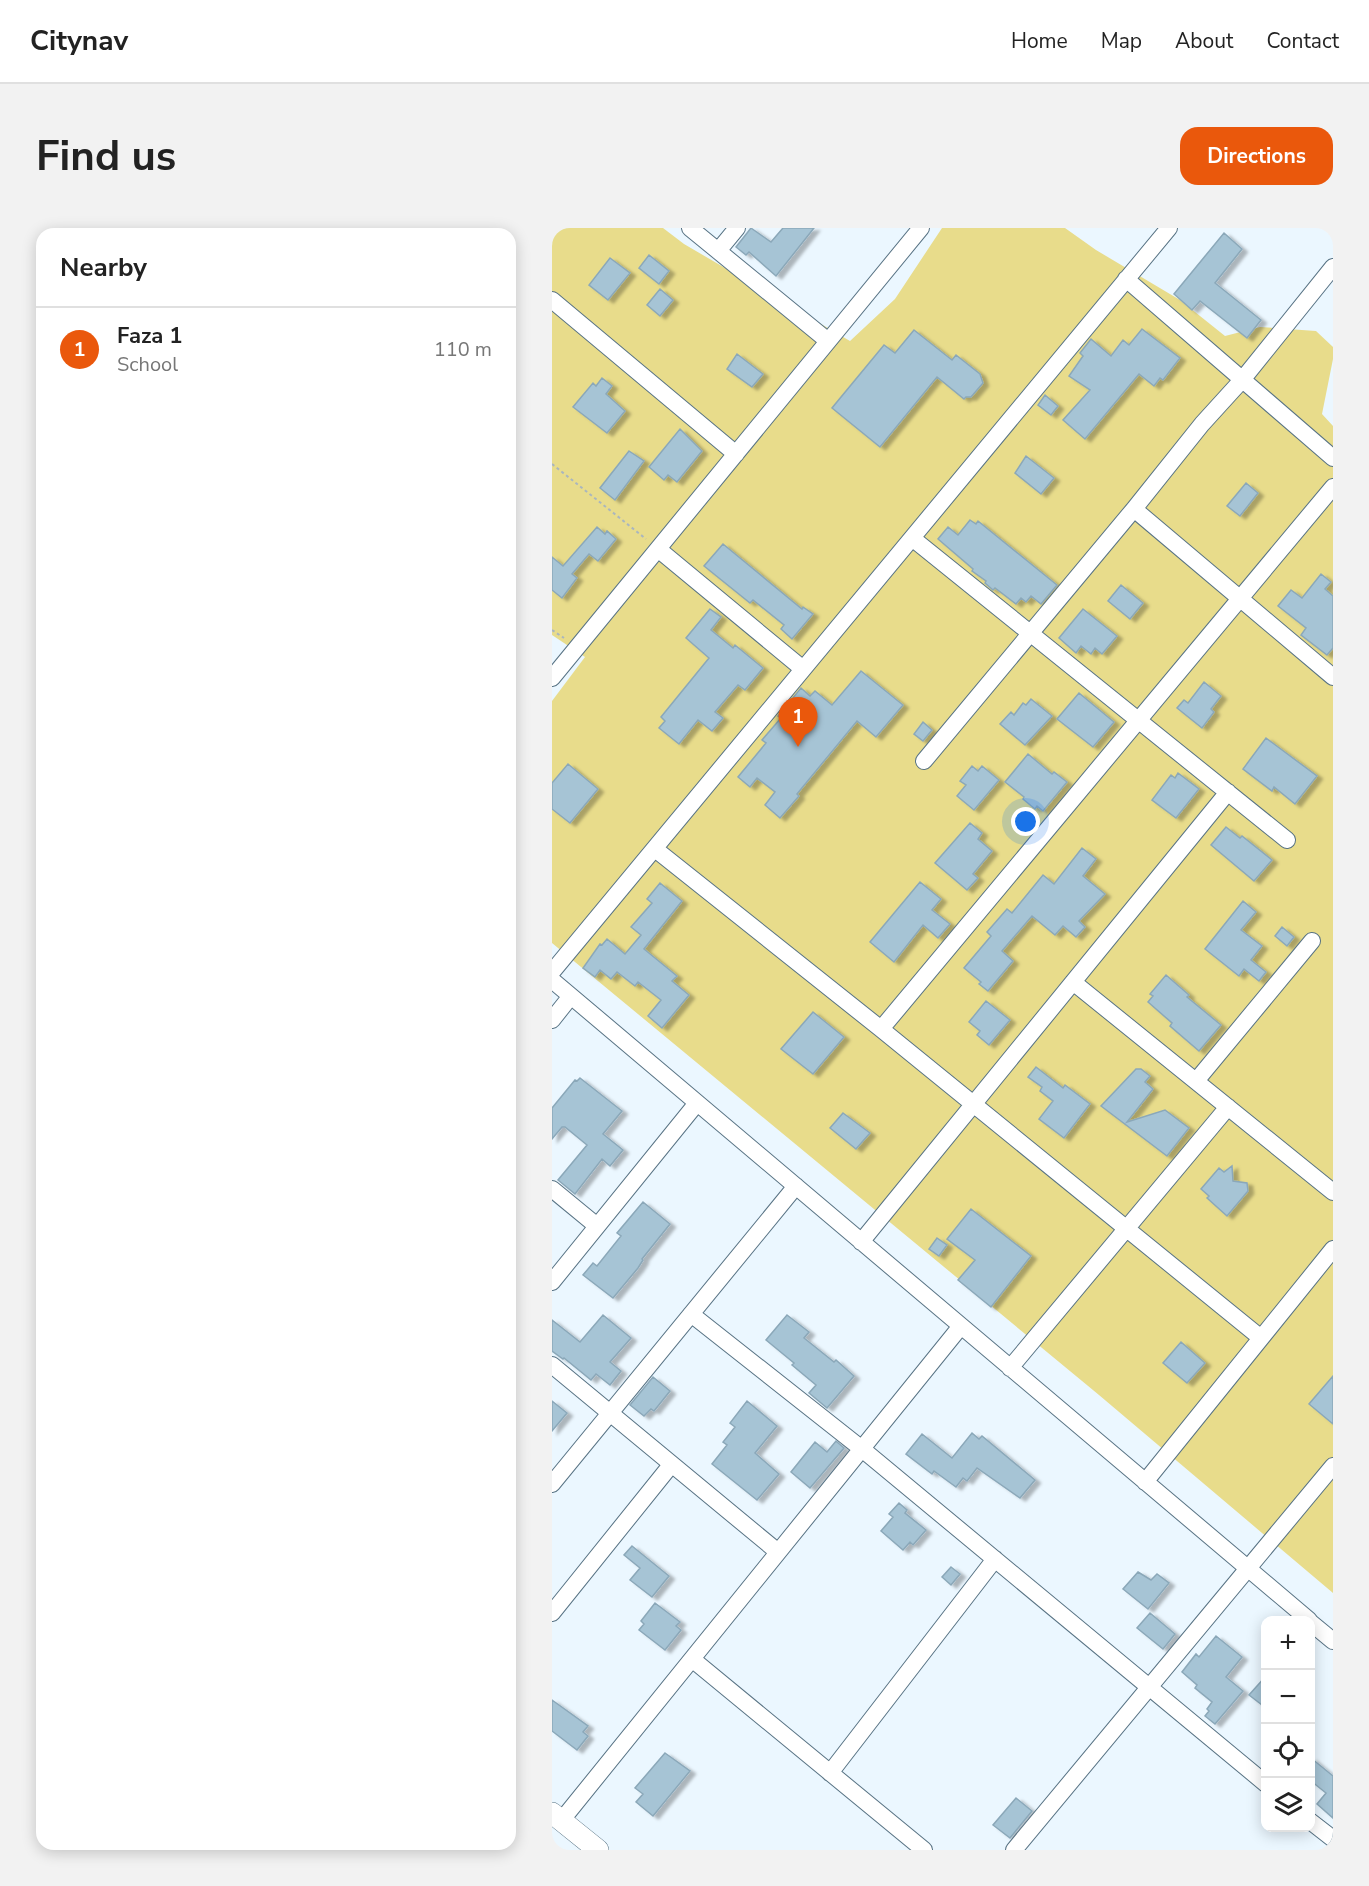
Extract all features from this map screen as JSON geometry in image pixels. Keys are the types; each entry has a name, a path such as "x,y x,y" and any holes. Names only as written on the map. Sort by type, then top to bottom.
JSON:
{"street":[{"path":"690,228 828,341"},
{"path":"718,251 737,228"},
{"path":"552,678 921,228"},
{"path":"552,972 1169,228"},
{"path":"924,761 1202,424 1242,380 1333,267"},
{"path":"1126,279 1333,458"},
{"path":"552,300 736,454"},
{"path":"881,1029 1240,599 1331,494"},
{"path":"1134,509 1333,677"},
{"path":"912,538 1287,840"},
{"path":"658,549 803,669"},
{"path":"861,1242 1228,792"},
{"path":"655,849 881,1029 1261,1338"},
{"path":"1196,1081 1312,941"},
{"path":"552,980 1304,1616"},
{"path":"1073,982 1333,1192"},
{"path":"552,1020 571,996"},
{"path":"552,1282 698,1103"},
{"path":"1010,1368 1228,1107"},
{"path":"552,1484 796,1186"},
{"path":"552,1190 597,1226"},
{"path":"1145,1482 1333,1249"},
{"path":"691,1314 862,1449 1261,1780"},
{"path":"598,1850 557,1817 692,1659 961,1326"},
{"path":"552,1365 778,1552"},
{"path":"552,1613 671,1465"},
{"path":"1014,1850 1333,1466"},
{"path":"830,1773 995,1559"},
{"path":"1315,1625 1333,1641"},
{"path":"692,1659 924,1850"},
{"path":"1315,1824 1333,1839"}],"path":[{"path":"552,464 658,549"}],"shaded area":[{"path":"552,228 663,228 684,244 850,341 895,299 942,228 1065,228 1096,250 1180,300 1225,336 1260,327 1316,331 1333,347 1333,359 1322,414 1333,426 1333,1593 1099,1395 552,943 552,701 585,657 552,635"}],"building":[{"path":"751,228 771,242 783,228 814,228 776,276 749,252 746,255 736,247"},
{"path":"1224,233 1242,249 1215,283 1261,320 1247,338 1200,301 1192,310 1174,294"},
{"path":"649,255 669,271 659,284 639,268"},
{"path":"610,258 630,273 608,300 589,285"},
{"path":"660,289 673,300 660,316 647,305"},
{"path":"1142,329 1180,358 1163,380 1160,378 1154,386 1139,374 1085,439 1063,420 1090,390 1069,376 1083,356 1080,353 1091,339 1111,356 1123,340 1129,345"},
{"path":"914,330 952,360 956,355 980,374 983,383 971,397 964,399 937,377 880,447 832,408 884,345 895,353"},
{"path":"737,354 763,374 752,387 727,369"},
{"path":"602,378 612,386 606,394 625,411 607,433 573,407 593,383 596,386"},
{"path":"1045,395 1058,406 1051,415 1038,405"},
{"path":"680,429 702,451 677,482 668,475 664,480 649,467"},
{"path":"629,451 644,461 615,500 600,488"},
{"path":"1026,456 1054,478 1041,494 1015,473"},
{"path":"1246,483 1258,493 1240,516 1227,506"},
{"path":"970,520 976,524 978,521 1057,585 1041,604 1031,596 1026,602 1021,598 1016,604 995,588 993,590 985,583 986,581 938,539 948,527 958,535"},
{"path":"597,527 605,534 607,531 616,539 598,561 589,554 572,574 577,578 562,598 552,590 552,557 563,566"},
{"path":"723,544 802,609 803,607 813,614 792,639 781,629 784,625 753,600 750,603 704,566"},
{"path":"1321,574 1331,582 1325,589 1333,596 1333,648 1327,655 1301,635 1306,628 1278,606 1291,590 1302,598"},
{"path":"1121,585 1143,603 1130,619 1108,601"},
{"path":"710,609 721,617 711,630 733,648 735,645 763,668 745,690 738,685 715,712 723,718 712,731 698,720 679,744 659,728 665,721 661,717 709,658 686,638"},
{"path":"1083,609 1117,636 1102,654 1095,648 1091,654 1081,646 1076,653 1059,638"},
{"path":"861,671 903,705 876,737 857,721 780,818 765,805 775,792 757,778 750,787 738,777 766,743 762,740 781,718 778,716 801,688 810,696 815,691 832,705"},
{"path":"1204,682 1221,696 1211,709 1214,712 1202,728 1177,708 1184,700 1188,703"},
{"path":"1079,693 1114,722 1093,747 1057,719"},
{"path":"1031,699 1052,716 1025,745 1000,724 1011,712 1014,715 1023,703 1026,705"},
{"path":"923,722 932,730 923,741 914,734"},
{"path":"1266,738 1317,776 1295,804 1274,787 1272,791 1243,769"},
{"path":"1028,754 1052,774 1054,772 1067,782 1043,811 1037,806 1035,809 1005,782"},
{"path":"568,764 598,789 570,823 552,809 552,783"},
{"path":"972,766 978,771 982,766 999,780 974,810 957,796 966,785 960,781"},
{"path":"1178,773 1199,789 1176,818 1152,800 1171,775 1175,778"},
{"path":"970,823 982,833 978,839 992,851 973,874 978,878 967,890 935,863"},
{"path":"1226,827 1240,838 1242,836 1272,860 1254,881 1211,845"},
{"path":"1082,848 1096,859 1083,876 1105,894 1079,921 1085,927 1076,937 1063,926 1055,935 1032,916 1002,951 1013,961 988,991 964,968 991,936 987,932 1007,909 1012,913 1043,875 1054,884"},
{"path":"920,882 941,899 932,910 950,924 938,938 923,925 894,962 870,942"},
{"path":"660,883 682,901 644,949 677,976 672,981 689,995 662,1028 648,1016 661,1000 638,982 635,986 617,972 611,979 600,970 595,977 583,968 600,944 602,945 607,939 625,954 641,935 631,927 652,903 647,899"},
{"path":"1243,901 1256,912 1241,930 1262,946 1251,960 1266,972 1259,981 1244,969 1239,976 1205,949"},
{"path":"1282,927 1294,937 1287,946 1275,936"},
{"path":"1166,975 1189,995 1187,997 1221,1025 1199,1051 1170,1026 1172,1023 1148,1002 1153,996 1150,994"},
{"path":"986,1001 1010,1020 989,1045 977,1035 980,1031 969,1022"},
{"path":"813,1012 844,1037 813,1074 781,1049"},
{"path":"1036,1067 1063,1088 1065,1085 1090,1104 1064,1138 1039,1119 1053,1101 1040,1091 1042,1087 1028,1077"},
{"path":"1136,1069 1141,1069 1150,1076 1145,1082 1153,1089 1127,1122 1165,1110 1189,1128 1167,1156 1101,1106"},
{"path":"580,1078 622,1111 603,1134 623,1150 610,1166 602,1159 575,1194 558,1180 587,1145 565,1127 562,1127 552,1139 552,1108 575,1080"},
{"path":"843,1113 870,1133 856,1149 830,1128"},
{"path":"1232,1166 1233,1181 1247,1183 1248,1191 1227,1216 1207,1198 1209,1196 1201,1189 1219,1168 1224,1172"},
{"path":"643,1202 670,1224 613,1298 583,1275 593,1263 597,1266 621,1236 617,1233"},
{"path":"971,1209 1031,1256 991,1307 958,1280 975,1260 947,1239"},
{"path":"937,1238 947,1245 939,1256 929,1249"},
{"path":"603,1315 631,1338 610,1362 621,1371 610,1385 596,1374 591,1380 552,1351 552,1320 580,1342"},
{"path":"787,1315 809,1332 804,1338 834,1362 836,1360 854,1376 827,1408 809,1393 816,1385 766,1340"},
{"path":"1181,1342 1205,1363 1187,1383 1163,1363"},
{"path":"1333,1376 1333,1424 1309,1404"},
{"path":"653,1377 670,1391 654,1411 651,1409 644,1416 630,1405"},
{"path":"552,1401 567,1413 552,1431"},
{"path":"747,1401 777,1426 755,1453 779,1474 757,1500 712,1464 727,1445 723,1442 735,1427 730,1423"},
{"path":"972,1433 979,1439 982,1436 1035,1480 1020,1498 977,1468 967,1481 963,1478 956,1487 934,1471 932,1474 906,1454 922,1434 952,1458"},
{"path":"836,1441 844,1448 810,1488 791,1472 815,1442 827,1452"},
{"path":"899,1503 907,1510 905,1513 926,1530 913,1545 910,1542 903,1550 881,1531 893,1517 889,1514"},
{"path":"632,1546 669,1576 652,1597 630,1580 640,1568 624,1555"},
{"path":"951,1567 960,1574 951,1585 942,1577"},
{"path":"1138,1572 1151,1580 1157,1574 1169,1583 1148,1609 1123,1589"},
{"path":"655,1603 680,1622 676,1626 681,1630 665,1650 639,1630 644,1624 641,1621"},
{"path":"1150,1613 1175,1634 1163,1649 1137,1628"},
{"path":"1216,1636 1242,1657 1226,1677 1243,1691 1215,1724 1205,1716 1212,1702 1195,1688 1197,1685 1182,1672 1196,1654 1199,1657"},
{"path":"1261,1682 1261,1704 1249,1695"},
{"path":"552,1700 588,1726 583,1732 588,1736 577,1750 552,1731"},
{"path":"665,1753 690,1771 653,1816 636,1802 643,1794 635,1788"},
{"path":"1315,1761 1333,1776 1333,1818 1317,1804 1326,1793 1315,1784"},
{"path":"1016,1798 1032,1811 1010,1838 993,1825"}],"place":[{"name":"Faza 1","path":"798,747"}]}
